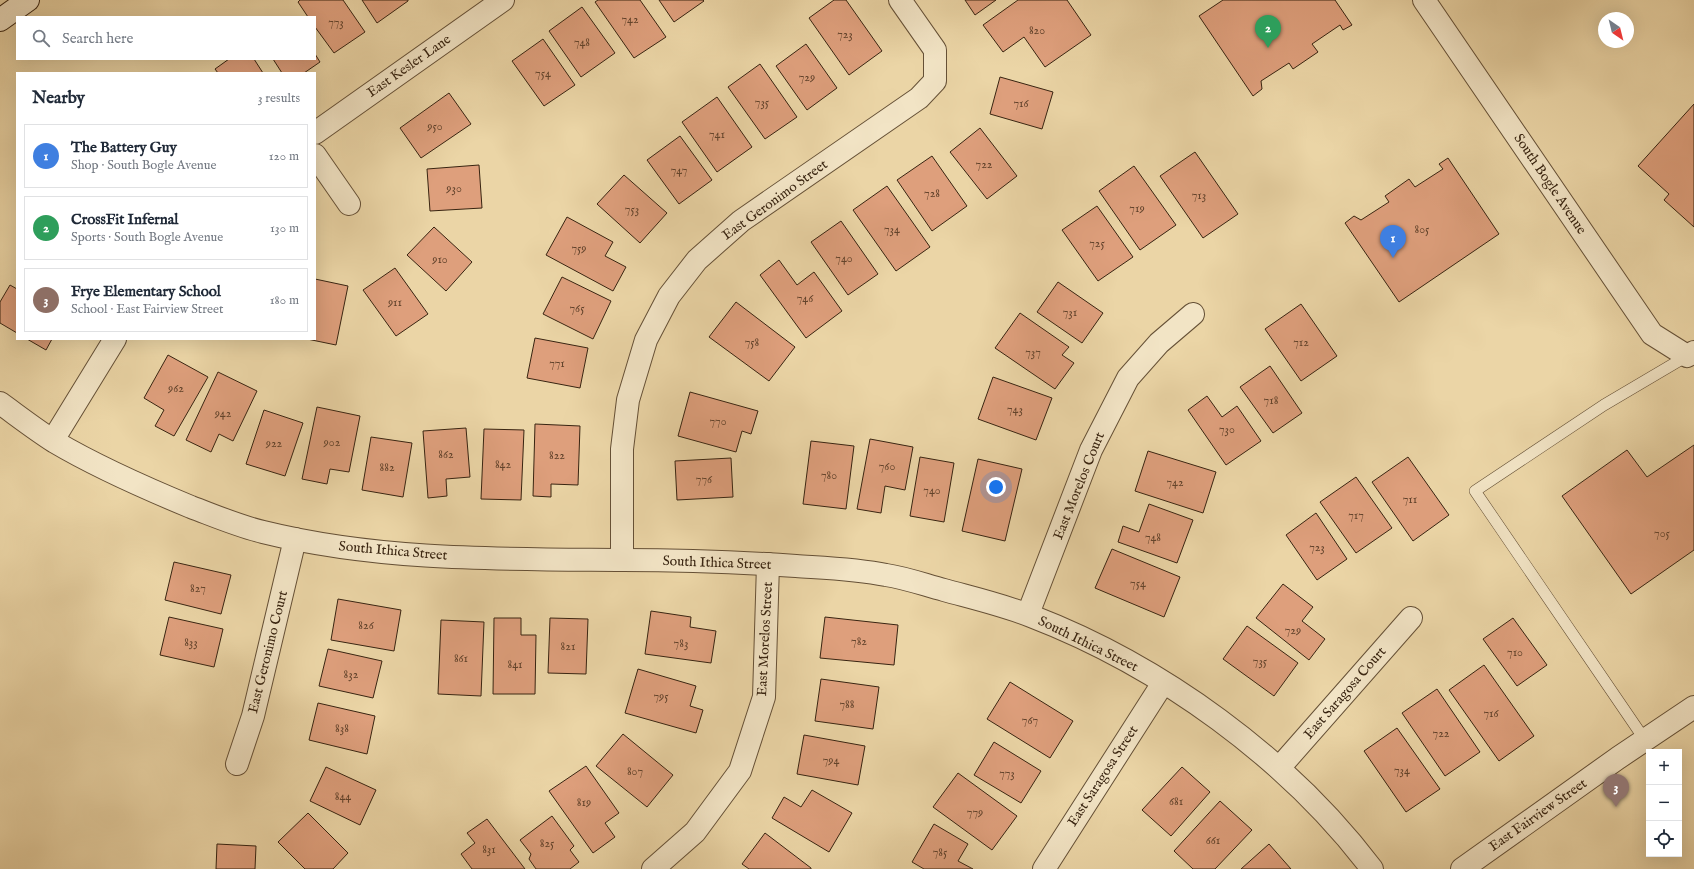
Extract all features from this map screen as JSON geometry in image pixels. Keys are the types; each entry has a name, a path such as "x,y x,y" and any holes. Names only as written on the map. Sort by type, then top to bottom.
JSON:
{"street":[{"path":"0,20 28,0"},
{"name":"East Kesler Lane","path":"316,132 503,0"},
{"name":"East Geronimo Street","path":"622,560 622,449 628,400 646,340 669,296 697,260 741,221 920,98 935,81 935,50 900,0"},
{"name":"South Bogle Avenue","path":"1424,0 1652,334 1691,354"},
{"path":"316,155 349,204"},
{"name":"East Morelos Court","path":"1028,614 1091,450 1128,378 1159,343 1193,314"},
{"path":"53,440 114,340"},
{"name":"South Ithica Street","path":"0,403 53,440 104,469 160,494 246,527 295,539 338,547 418,555 768,564 885,574 1028,614 1079,636 1163,683 1206,711 1253,746 1279,768 1358,850 1372,869"},
{"name":"East Geronimo Court","path":"237,764 253,716 295,539"},
{"name":"East Morelos Street","path":"653,869 695,832 740,771 764,697 768,564"},
{"name":"East Saragosa Court","path":"1279,768 1411,618"},
{"name":"East Saragosa Street","path":"1044,869 1163,683"},
{"name":"East Fairview Street","path":"1462,869 1694,707"}],"lane":[{"path":"1645,740 1475,491 1604,405 1691,354"}],"building":[{"path":"300,0 343,0 365,32 334,53 316,28 316,16 307,16 298,2"},
{"path":"362,0 408,0 408,1 377,23"},
{"path":"598,0 640,0 666,37 634,58 595,2"},
{"path":"659,0 703,0 704,1 674,22"},
{"path":"834,0 846,0 882,51 849,75 809,18"},
{"path":"965,0 996,0 975,15"},
{"path":"1018,0 1067,0 1091,35 1045,67 1024,37 1003,52 983,25"},
{"path":"1223,0 1335,0 1352,25 1343,30 1340,25 1312,44 1318,52 1293,69 1289,63 1261,81 1262,89 1253,96 1199,16"},
{"path":"582,7 615,53 581,77 549,31"},
{"path":"543,39 575,85 544,106 512,61"},
{"path":"806,44 837,88 807,110 776,66"},
{"path":"316,56 320,62 305,72 281,72 274,60 316,60"},
{"path":"228,60 255,60 262,72 217,72 215,69"},
{"path":"760,64 797,117 765,139 728,87"},
{"path":"1000,77 1053,92 1042,129 990,114"},
{"path":"449,93 471,124 421,158 400,128"},
{"path":"717,97 752,147 717,172 682,122"},
{"path":"1694,104 1694,227 1664,200 1669,194 1638,166"},
{"path":"980,128 1017,176 987,199 950,152"},
{"path":"680,136 712,180 679,204 647,160"},
{"path":"1195,152 1238,214 1203,238 1160,176"},
{"path":"932,156 967,206 932,231 897,180"},
{"path":"1448,158 1499,234 1399,302 1345,223 1354,216 1361,220 1389,202 1385,196 1409,179 1415,187 1443,169 1439,164"},
{"path":"479,165 482,208 430,211 427,169"},
{"path":"1134,166 1176,225 1140,250 1099,191"},
{"path":"624,175 667,213 640,243 597,204"},
{"path":"887,186 930,247 896,271 853,210"},
{"path":"1097,206 1133,257 1098,281 1062,230"},
{"path":"567,217 613,242 605,256 626,267 613,291 546,255"},
{"path":"841,221 878,274 848,295 811,242"},
{"path":"434,227 472,262 446,291 407,255"},
{"path":"779,260 797,285 814,272 842,311 806,338 760,275"},
{"path":"395,268 428,314 396,336 363,290"},
{"path":"562,277 611,301 593,339 543,314"},
{"path":"316,279 348,286 336,345 312,340 316,340"},
{"path":"1058,282 1103,313 1082,343 1037,312"},
{"path":"10,285 16,288 16,332 0,323 0,302"},
{"path":"736,302 795,347 769,381 709,337"},
{"path":"1301,304 1337,356 1301,381 1265,329"},
{"path":"1020,313 1069,347 1062,355 1074,363 1055,389 995,348"},
{"path":"535,338 588,348 580,388 527,378"},
{"path":"29,340 51,340 46,350"},
{"path":"168,355 208,377 174,436 155,426 164,410 144,398"},
{"path":"1270,366 1302,413 1273,433 1240,387"},
{"path":"218,372 257,391 233,441 219,434 211,452 186,440"},
{"path":"993,377 1052,398 1036,440 978,419"},
{"path":"690,392 758,411 751,434 742,431 736,452 678,436"},
{"path":"1207,396 1222,417 1237,406 1261,441 1226,465 1188,410"},
{"path":"317,407 360,416 349,472 330,469 327,484 302,479"},
{"path":"264,410 303,423 285,476 246,464"},
{"path":"535,424 580,426 578,485 551,484 551,497 533,496"},
{"path":"466,428 470,477 446,479 447,496 428,498 423,431"},
{"path":"484,429 524,430 521,500 481,499"},
{"path":"371,437 412,443 403,497 362,490"},
{"path":"870,439 913,447 905,490 885,486 881,513 857,509"},
{"path":"811,441 854,446 846,509 803,504"},
{"path":"1694,445 1694,550 1631,594 1562,496 1627,450 1647,477"},
{"path":"1148,451 1216,472 1203,513 1135,491"},
{"path":"920,457 954,463 944,522 910,516"},
{"path":"1408,457 1449,515 1413,541 1372,482"},
{"path":"731,458 733,497 677,500 675,461"},
{"path":"978,459 1022,469 1005,541 962,531"},
{"path":"1356,477 1392,528 1356,553 1320,502"},
{"path":"1149,504 1193,520 1177,563 1118,542 1123,526 1139,532"},
{"path":"1316,513 1347,559 1317,580 1286,535"},
{"path":"1112,549 1180,577 1164,617 1095,588"},
{"path":"174,562 231,575 221,614 165,600"},
{"path":"1283,584 1313,607 1302,621 1325,639 1309,660 1256,618"},
{"path":"338,599 401,610 394,651 331,640"},
{"path":"651,611 691,617 690,627 716,631 711,663 645,654"},
{"path":"169,617 223,629 214,667 160,655"},
{"path":"825,617 898,625 894,665 820,658"},
{"path":"494,618 521,618 521,635 536,635 535,694 493,694"},
{"path":"550,618 588,619 586,674 548,673"},
{"path":"1513,618 1547,665 1517,686 1483,639"},
{"path":"441,620 484,622 481,696 438,694"},
{"path":"1247,626 1298,663 1274,696 1223,659"},
{"path":"328,649 382,661 373,698 319,686"},
{"path":"1484,665 1534,736 1499,761 1449,690"},
{"path":"638,669 696,686 690,706 703,710 696,733 625,713"},
{"path":"821,679 879,687 873,729 815,721"},
{"path":"1010,682 1073,721 1050,758 987,719"},
{"path":"1437,689 1480,752 1445,776 1402,713"},
{"path":"318,703 375,716 367,754 309,740"},
{"path":"1397,728 1440,789 1406,812 1364,751"},
{"path":"623,734 673,775 647,807 596,766"},
{"path":"804,735 865,746 858,785 797,774"},
{"path":"994,742 1041,771 1021,803 974,775"},
{"path":"586,766 619,813 605,823 615,837 593,853 549,791"},
{"path":"326,767 376,790 360,825 310,801"},
{"path":"1182,767 1210,792 1171,836 1142,810"},
{"path":"958,773 1017,816 992,850 933,807"},
{"path":"812,790 852,813 829,852 772,818 784,797 801,807"},
{"path":"1220,801 1252,830 1215,869 1193,869 1174,851"},
{"path":"308,813 348,853 333,869 305,869 278,842"},
{"path":"552,816 574,846 570,850 579,862 570,869 536,869 529,859 531,854 520,840"},
{"path":"487,819 525,869 472,869 461,854 475,843 467,833"},
{"path":"934,824 968,844 958,861 973,869 924,869 912,862"},
{"path":"765,833 811,869 749,869 742,864"},
{"path":"217,844 256,846 255,869 216,869"},
{"path":"1269,844 1291,869 1241,869"}],"place":[{"name":"CrossFit Infernal","path":"1268,48"},
{"name":"The Battery Guy","path":"1393,258"},
{"name":"Frye Elementary School","path":"1616,807"}]}
